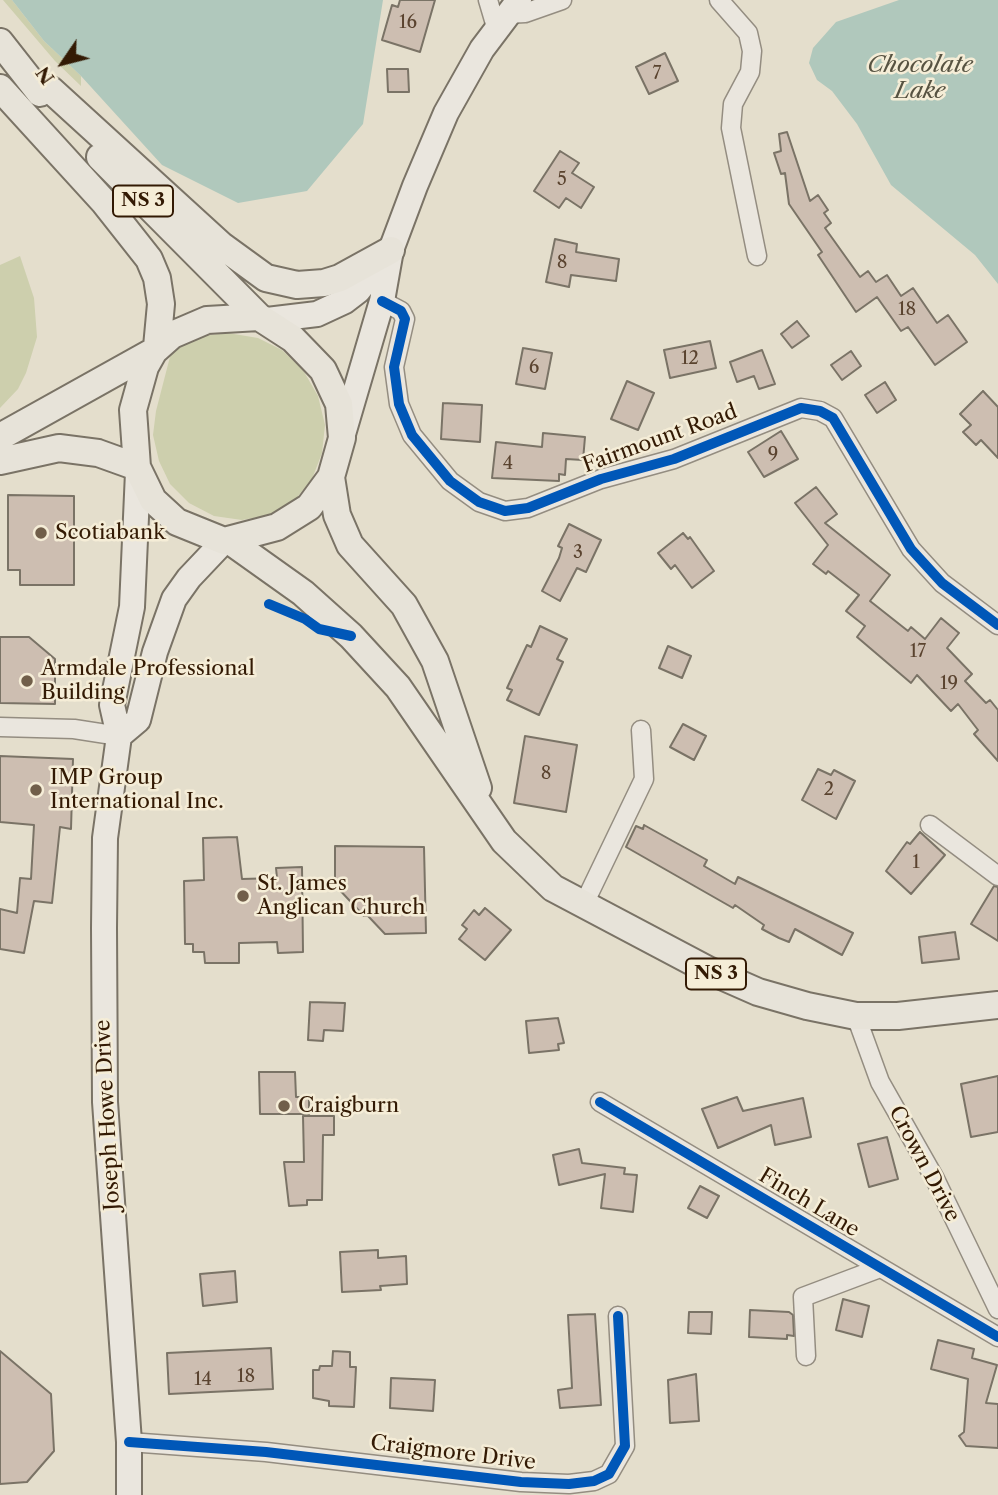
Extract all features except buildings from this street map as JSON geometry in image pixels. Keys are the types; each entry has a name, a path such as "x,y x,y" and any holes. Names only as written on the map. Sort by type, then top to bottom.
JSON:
{"main road":[{"path":"119,736 138,720 155,652 174,599 189,578 227,541 262,533 292,519 309,507 331,477 382,301 391,250 446,113 503,10"},
{"name":"NS 3","path":"0,42 48,103 263,318"},
{"path":"31,81 51,90 222,246 266,278 297,285 324,283 340,278 391,250"},
{"name":"NS 3","path":"0,88 112,211 149,259 157,278 161,304 155,349"},
{"path":"0,437 155,349 189,326 207,320 317,314 345,302 358,291 391,250"},
{"path":"263,318 293,339 323,370 336,396 342,438"},
{"path":"155,349 145,367 133,410 137,470 153,500 177,522 227,541"},
{"path":"0,461 59,448 98,453 137,470"},
{"name":"Joseph Howe Drive","path":"129,1495 129,1442 105,1102 105,838 119,736 112,705 132,607 137,470"},
{"name":"NS 3","path":"331,477 337,514 350,545 404,605 435,661 488,819"},
{"name":"NS 3","path":"227,541 303,593 351,636 398,687 488,819 523,862 553,888 698,965 758,992 856,1016 898,1016 998,1005"}],"street":[{"path":"503,10 525,13 562,0"},
{"path":"719,0 748,33 752,51 750,72 733,104 731,128 757,256"},
{"name":"Fairmount Road","path":"382,301 401,311 405,318 394,368 399,404 412,435 450,481 479,502 505,512 528,508 601,480 674,459 801,408 820,411 833,418 911,549 942,583 998,625"},
{"path":"0,727 74,729 119,736"},
{"path":"583,905 644,779 641,730"},
{"path":"930,825 998,876"},
{"name":"Crown Drive","path":"856,1016 865,1047 880,1082 935,1179 998,1309"},
{"name":"Finch Lane","path":"600,1102 998,1337"},
{"path":"806,1356 803,1297 880,1268"},
{"name":"Craigmore Drive","path":"129,1442 266,1452 522,1482 569,1484 594,1480 609,1474 625,1446 618,1316"}],"shaded area":[{"path":"3,0 12,0 44,41 81,76 81,86 55,61"},
{"path":"20,256 34,298 37,337 18,389 0,408 0,265"},
{"path":"228,333 258,338 282,350 303,370 318,396 325,425 322,453 312,479 294,501 270,515 242,520 214,516 189,503 170,484 159,461 153,435 156,411 172,349 200,336"}],"water":[{"path":"12,0 383,0 363,124 307,191 238,203 162,165 81,76 44,41"},
{"name":"Chocolate Lake","path":"899,0 998,0 998,284 975,255 891,185 857,124 832,91 817,80 809,63 813,48 836,22"}],"cycle path":[{"path":"382,301 401,311 405,319 394,367 399,404 412,435 450,481 479,502 505,511 528,508 601,479 674,459 801,408 820,411 833,418 911,549 942,583 998,625"},
{"path":"269,604 305,619 319,629 351,636"},
{"path":"600,1102 998,1337"},
{"path":"129,1442 266,1452 521,1482 569,1484 594,1481 609,1474 625,1446 618,1316"}],"place":[{"name":"Scotiabank","path":"41,533"},
{"name":"Armdale Professional Building","path":"27,681"},
{"name":"IMP Group International Inc.","path":"36,790"},
{"name":"St. James Anglican Church","path":"243,896"},
{"name":"Craigburn","path":"284,1106"}]}
